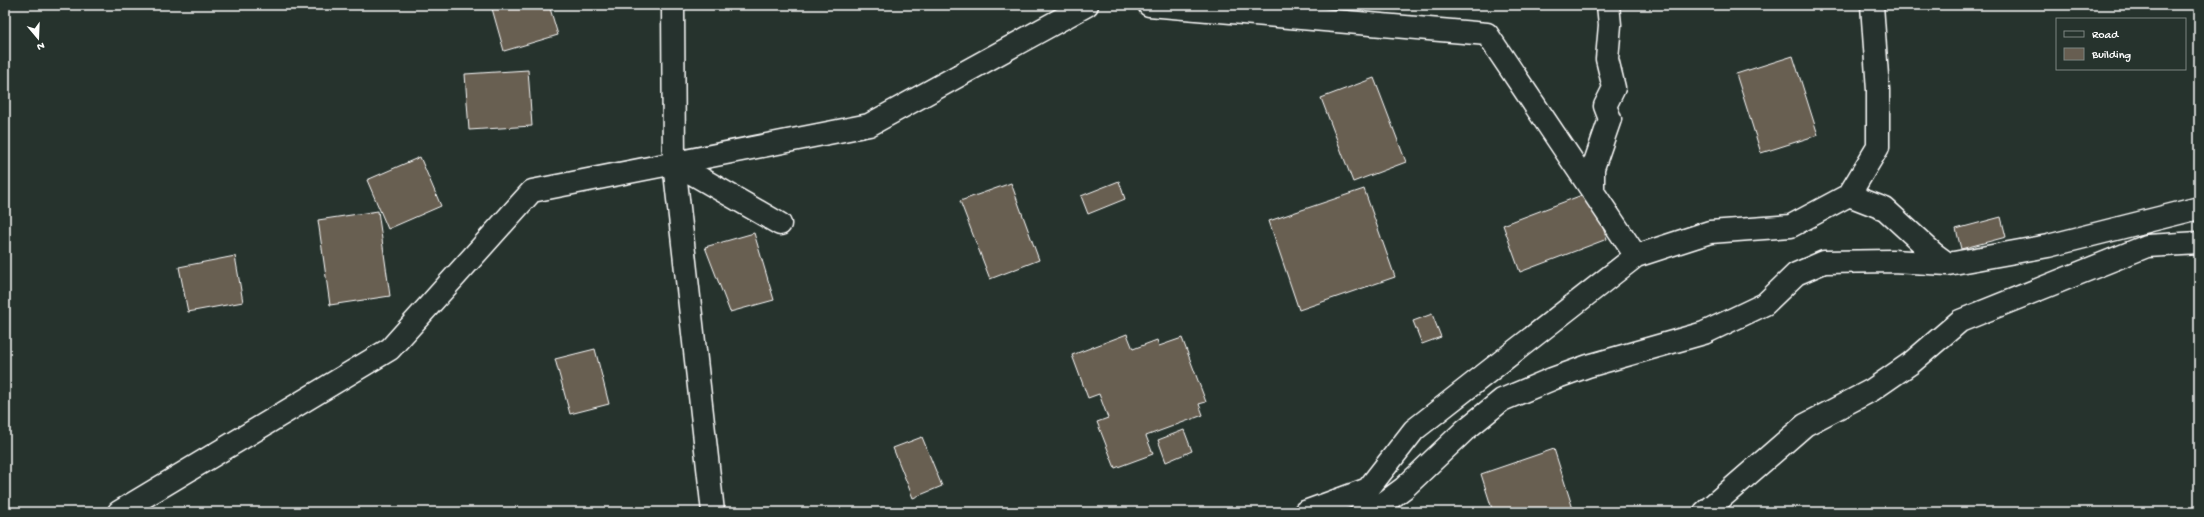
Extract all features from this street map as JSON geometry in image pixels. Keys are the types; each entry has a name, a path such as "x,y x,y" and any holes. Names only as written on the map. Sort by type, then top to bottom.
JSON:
{"street":[{"path":"673,5 674,163 713,512"},
{"path":"119,512 390,349 532,191 869,125 1087,5"},
{"path":"1149,5 1486,34 1636,256"},
{"path":"1593,192 1593,168 1610,119 1605,106 1614,88 1607,58 1610,25 1608,5"},
{"path":"1362,512 1368,489 1414,430 1636,256 1710,232 1790,226 1849,194 1878,147 1878,90 1872,5"},
{"path":"674,163 780,224"},
{"path":"1849,194 1885,209 1932,253 1948,264"},
{"path":"1372,512 1404,488 1465,430 1502,400 1588,366 1704,333 1765,304 1796,274 1824,262 1892,261 1948,264 2048,246 2199,208"},
{"path":"1705,512 1805,425 1872,390 1911,363 1960,322 2147,246 2199,243"},
{"path":"1306,512 1368,489"}],"building":[{"path":"491,5 549,5 558,35 504,51"},
{"path":"1793,56 1818,135 1761,153 1736,74"},
{"path":"528,70 532,126 469,130 465,74"},
{"path":"1374,78 1406,162 1353,182 1321,98"},
{"path":"420,157 441,206 388,229 367,180"},
{"path":"1119,181 1125,199 1088,214 1081,196"},
{"path":"1011,183 1039,260 990,279 960,201"},
{"path":"1364,189 1395,277 1299,310 1269,221"},
{"path":"1590,192 1607,239 1520,272 1503,225"},
{"path":"378,211 390,296 330,305 318,220"},
{"path":"2001,217 2006,237 1961,249 1956,229"},
{"path":"754,233 774,300 730,312 705,247"},
{"path":"235,256 243,302 188,312 179,267"},
{"path":"1432,314 1441,337 1422,344 1413,321"},
{"path":"1127,334 1133,349 1157,340 1159,346 1182,338 1206,402 1199,404 1203,415 1146,436 1153,454 1115,468 1097,422 1108,418 1099,394 1088,398 1072,355"},
{"path":"595,349 609,404 570,414 555,359"},
{"path":"1184,430 1192,451 1166,462 1158,440"},
{"path":"922,437 942,486 913,498 893,448"},
{"path":"1554,449 1574,512 1493,512 1481,474"}]}
